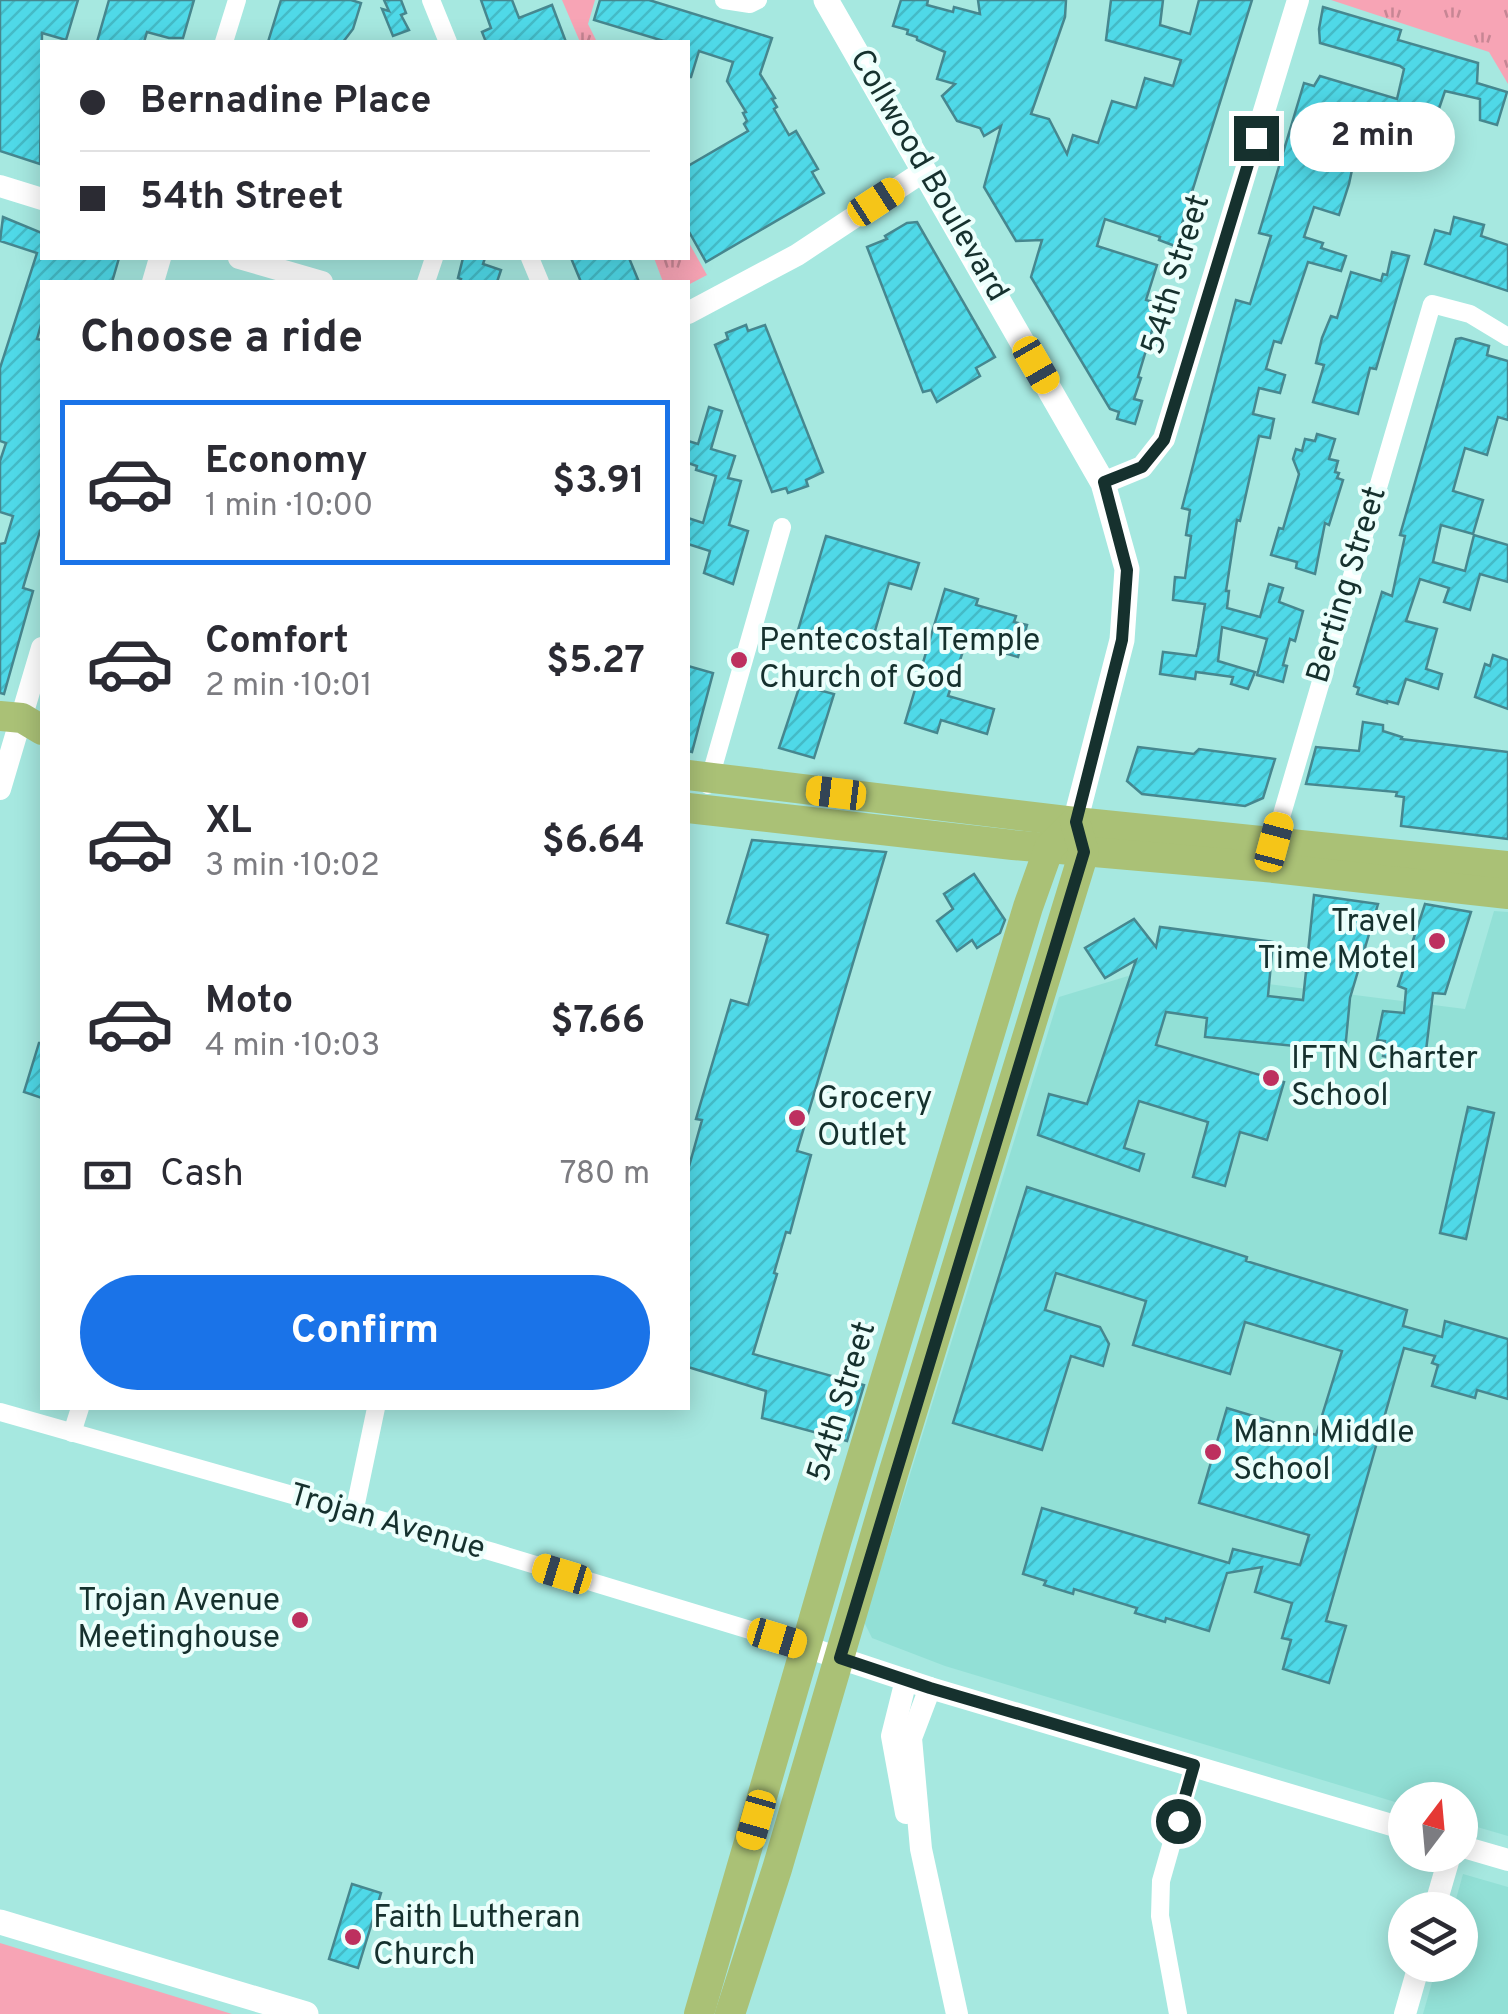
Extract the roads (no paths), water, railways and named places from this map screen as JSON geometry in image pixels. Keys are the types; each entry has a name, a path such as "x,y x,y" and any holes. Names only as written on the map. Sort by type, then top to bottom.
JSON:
{"main road":[{"name":"Collwood Boulevard","path":"826,0 1104,482 1127,570 1122,640 1080,837"},
{"path":"699,777 1080,837 1270,855 1508,866"},
{"path":"694,809 1050,848"},
{"path":"730,2014 840,1658 1080,837"},
{"name":"54th Street","path":"699,2014 1028,907 1050,848 1080,837"},
{"path":"1270,855 1508,894"},
{"path":"0,1922 306,2014"}],"street":[{"path":"225,40 237,0"},
{"path":"431,0 447,40"},
{"path":"724,0 750,4 758,0"},
{"name":"54th Street","path":"1104,482 1142,467 1164,440 1298,0"},
{"path":"690,312 797,255 924,170"},
{"path":"0,186 40,198"},
{"path":"246,260 315,280"},
{"name":"Berting Street","path":"1270,855 1432,304 1470,314 1508,337"},
{"path":"694,809 699,777 782,527"},
{"path":"0,790 27,718 40,657"},
{"path":"72,1433 79,1410"},
{"path":"354,1513 376,1410"},
{"name":"Trojan Avenue","path":"0,1412 354,1513 1388,1825"},
{"path":"906,1680 892,1736 905,1810 921,1849"},
{"path":"930,1688 911,1738 921,1849 957,2014"},
{"path":"1178,2014 1160,1916 1161,1880 1194,1765"},
{"path":"1478,1851 1508,1860"},
{"path":"1405,2014 1414,1982"}],"place":[{"name":"Pentecostal Temple Church of God","path":"739,660"},
{"name":"Travel Time Motel","path":"1437,941"},
{"name":"IFTN Charter School","path":"1271,1078"},
{"name":"Grocery Outlet","path":"797,1118"},
{"name":"Mann Middle School","path":"1213,1452"},
{"name":"Trojan Avenue Meetinghouse","path":"300,1620"},
{"name":"Faith Lutheran Church","path":"353,1937"}]}
